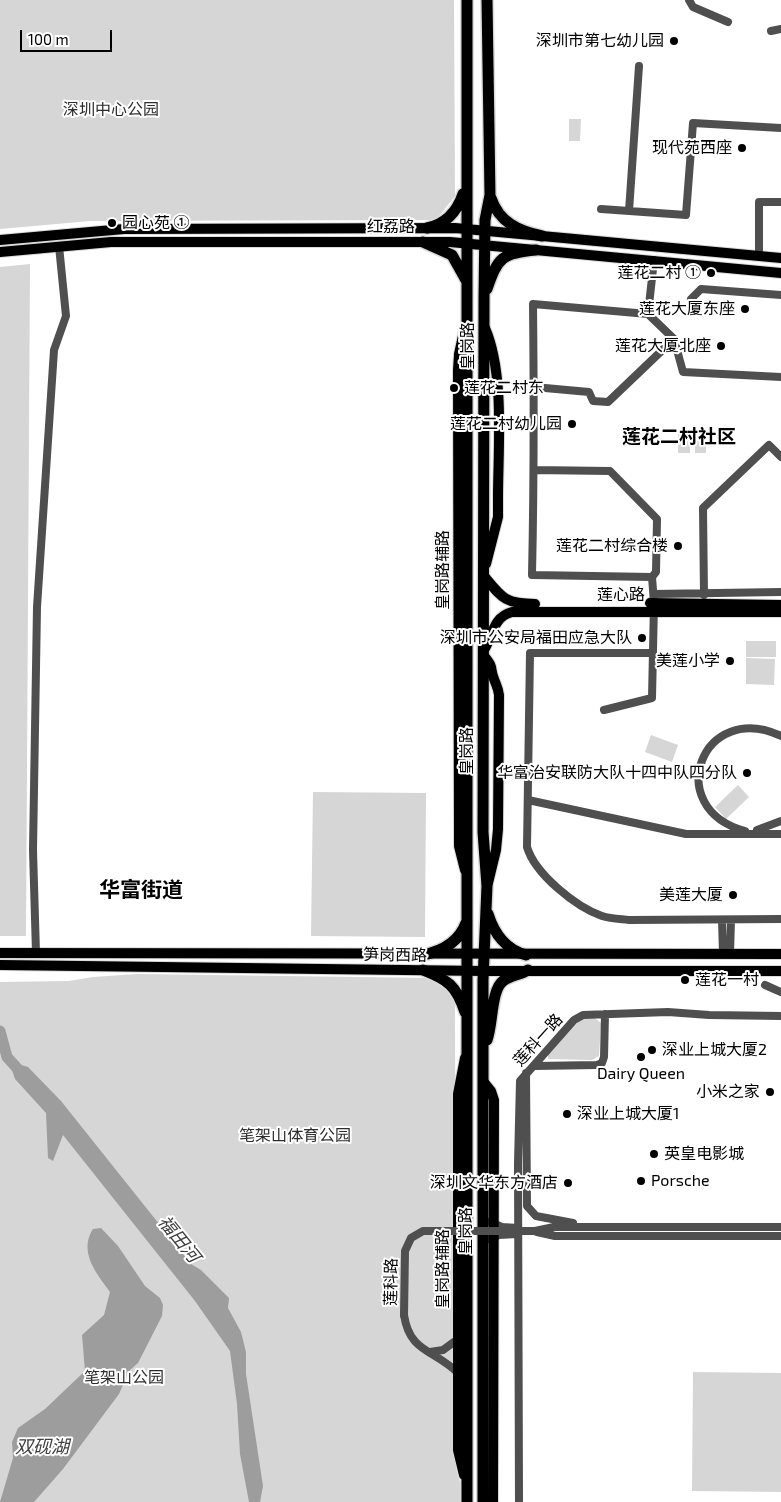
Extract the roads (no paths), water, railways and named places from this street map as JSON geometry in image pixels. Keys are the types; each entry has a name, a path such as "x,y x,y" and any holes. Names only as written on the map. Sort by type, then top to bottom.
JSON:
{"highway":[{"name":"皇岗路","path":"467,0 467,1502"},
{"name":"皇岗路","path":"483,1502 483,1081 484,971 486,955 486,886 483,832 484,298 485,230 490,195 488,0"},
{"path":"427,228 440,224 452,215 463,194 467,192 468,185"},
{"path":"490,195 495,211 503,219 518,229 542,236"},
{"path":"423,242 452,256 468,284"},
{"path":"484,298 493,272 501,259 509,254 536,250"},
{"path":"486,909 493,927 502,940 512,949 526,955"},
{"path":"424,955 445,948 454,942 461,934 468,919"},
{"path":"423,970 441,977 451,984 462,1003 468,1022"},
{"path":"484,1048 493,1021 497,988 507,979 528,970"}],"main road":[{"name":"红荔路","path":"0,240 124,229 427,228 485,230 781,258"},
{"name":"红荔路","path":"0,252 125,242 468,243 781,273"},
{"name":"莲心路","path":"484,573 500,596 508,602 515,603 781,605"},
{"name":"莲心路","path":"484,653 500,616 512,612 654,603 781,612"},
{"name":"笋岗西路","path":"3,953 781,954"},
{"path":"52,966 53,953"},
{"name":"笋岗西路","path":"3,966 468,971 781,971"},
{"name":"皇岗路辅路","path":"467,1488 458,1450 458,1094 460,1077 468,1050"},
{"path":"483,1081 491,1090 494,1100 493,1502"}],"street":[{"path":"688,0 693,7 728,22"},
{"path":"771,32 781,29"},
{"path":"628,211 639,66"},
{"path":"601,209 686,215 692,123 781,128"},
{"path":"760,256 759,202 781,202"},
{"path":"36,953 33,850 37,607 54,350 66,316 59,246"},
{"path":"648,314 654,260"},
{"path":"691,299 702,289 781,295"},
{"path":"652,577 532,575 534,470 533,304 648,314 674,339 677,350"},
{"path":"674,339 683,372 781,377"},
{"path":"534,387 589,392 593,401 608,402 674,339"},
{"path":"704,595 703,508 769,445 781,457"},
{"path":"534,470 610,472 657,519 656,572 652,577 654,603 651,653 652,698 604,710"},
{"path":"654,603 704,595 781,592"},
{"path":"651,653 530,653 528,800 528,847 530,856 536,866 561,890 580,905 604,917 617,919 781,919"},
{"path":"781,736 765,728 748,727 730,731 715,740 705,754 699,770 699,787 704,803 714,817 729,826 745,831 762,830 781,821"},
{"path":"528,800 686,834 781,834"},
{"path":"726,920 726,954"},
{"path":"765,985 781,992"},
{"name":"莲科一路","path":"519,1502 518,1089 520,1081 576,1019 590,1014 668,1012 781,1016"},
{"path":"535,1066 597,1065 602,1063 604,1057 605,1014"},
{"path":"526,1073 525,1196 528,1208 536,1216 587,1226"},
{"path":"483,1206 487,1218 494,1224"},
{"name":"莲科路","path":"494,1224 555,1236 781,1236"},
{"name":"莲科路","path":"459,1374 413,1342 405,1324 404,1258 412,1238 423,1231 535,1231 554,1227 587,1226 781,1227"},
{"name":"莲科路","path":"494,1236 518,1228"},
{"path":"483,1254 485,1244 494,1236"},
{"path":"430,1352 443,1350 458,1339"}],"water":[{"path":"18,1064 28,1067 61,1101 191,1264 201,1270 229,1298 228,1308 241,1332 246,1352 246,1374 263,1486 260,1502 249,1502 240,1454 237,1404 230,1351 195,1301 63,1135 53,1161 48,1158 46,1113 15,1079 12,1070"},
{"name":"双砚湖","path":"101,1228 118,1246 145,1286 160,1298 163,1305 162,1316 138,1363 129,1371 119,1394 63,1469 34,1502 0,1502 13,1458 12,1442 18,1428 45,1409 85,1371 82,1335 104,1315 110,1292 95,1270 88,1254 89,1238 93,1229"}],"waterway":[{"name":"福田河","path":"0,1031 7,1057 26,1078"}],"place":[{"name":"深圳市第七幼儿园","path":"674,41"},
{"name":"现代苑西座","path":"742,148"},
{"name":"园心苑 ①","path":"112,223"},
{"name":"莲花二村 ①","path":"711,273"},
{"name":"莲花大厦东座","path":"745,309"},
{"name":"莲花大厦北座","path":"721,346"},
{"name":"莲花二村东","path":"454,388"},
{"name":"莲花二村幼儿园","path":"572,424"},
{"name":"莲花二村综合楼","path":"678,546"},
{"name":"深圳市公安局福田应急大队","path":"642,638"},
{"name":"美莲小学","path":"730,661"},
{"name":"华富治安联防大队十四中队四分队","path":"747,773"},
{"name":"美莲大厦","path":"733,895"},
{"name":"莲花一村","path":"685,980"},
{"name":"深业上城大厦2","path":"652,1050"},
{"name":"Dairy Queen","path":"641,1057"},
{"name":"小米之家","path":"770,1092"},
{"name":"深业上城大厦1","path":"567,1114"},
{"name":"英皇电影城","path":"654,1154"},
{"name":"Porsche","path":"641,1181"},
{"name":"深圳文华东方酒店","path":"568,1183"}],"district":[{"name":"莲花二村社区","path":"679,437"},
{"name":"华富街道","path":"141,890"}],"park label":[{"name":"深圳中心公园","path":"111,110"},
{"name":"笔架山体育公园","path":"295,1136"},
{"name":"笔架山公园","path":"124,1378"}]}
